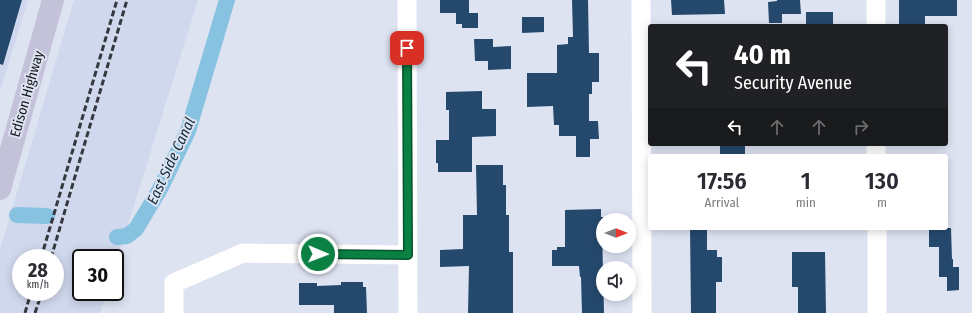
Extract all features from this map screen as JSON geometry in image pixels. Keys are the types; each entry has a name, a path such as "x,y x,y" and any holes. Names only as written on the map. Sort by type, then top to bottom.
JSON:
{"main road":[{"name":"Edison Highway","path":"0,189 54,0"}],"street":[{"path":"407,0 408,313"},
{"path":"641,0 642,313"},
{"path":"876,0 876,24"},
{"path":"876,230 877,313"},
{"path":"174,313 174,283 243,253 408,255"}],"shaded area":[{"path":"0,0 28,0 0,92"},
{"path":"74,0 198,0 120,249 72,249 72,301 104,301 100,313 0,313 0,250"}],"building":[{"path":"0,0 22,0 3,65 0,64"},
{"path":"440,0 469,0 469,13 478,13 478,28 462,28 462,24 456,24 456,13 440,13"},
{"path":"572,0 588,0 589,53 599,53 599,82 592,82 592,94 589,94 589,121 598,121 599,139 590,139 590,157 576,157 576,136 559,136 559,125 554,125 553,106 527,107 527,73 557,73 557,45 568,44 568,37 573,37"},
{"path":"671,0 724,0 725,14 672,15"},
{"path":"777,0 800,0 801,14 782,14 782,23 769,23 768,2"},
{"path":"899,0 957,0 957,16 925,16 925,24 899,24"},
{"path":"806,12 833,12 833,24 806,24"},
{"path":"522,17 544,17 544,32 522,33"},
{"path":"474,39 493,39 493,47 511,46 511,69 488,70 488,61 475,61"},
{"path":"482,91 482,109 496,109 496,136 472,137 472,172 438,172 438,163 436,163 436,140 449,140 449,110 446,110 446,92"},
{"path":"720,146 745,146 745,154 720,154"},
{"path":"476,165 503,165 503,185 506,185 506,215 509,215 509,252 513,252 513,313 468,313 469,266 440,267 440,250 463,249 463,215 477,215"},
{"path":"601,209 601,213 596,213 596,253 603,253 603,261 596,261 596,301 604,301 604,313 582,313 581,277 579,266 552,266 552,250 557,250 557,247 565,247 565,210"},
{"path":"948,228 951,228 953,267 959,267 959,290 947,291 947,277 939,277 939,247 929,247 929,230 948,230"},
{"path":"690,230 707,230 707,250 717,250 717,257 722,257 722,282 716,282 716,313 691,313"},
{"path":"792,252 825,252 826,313 798,313 798,287 792,287"},
{"path":"341,282 363,282 363,287 366,287 367,313 334,313 334,305 299,305 299,283 317,283 317,286 341,285"}],"waterway":[{"name":"East Side Canal","path":"117,237 127,236 136,229 160,189 188,131 227,0"},
{"name":"East Side Canal","path":"17,215 47,216"}],"railway":[{"path":"44,249 117,0"},
{"path":"54,249 127,0"},
{"path":"25,313 28,301"},
{"path":"35,313 39,301"}],"route":[{"path":"318,254 408,255 407,48"}]}
